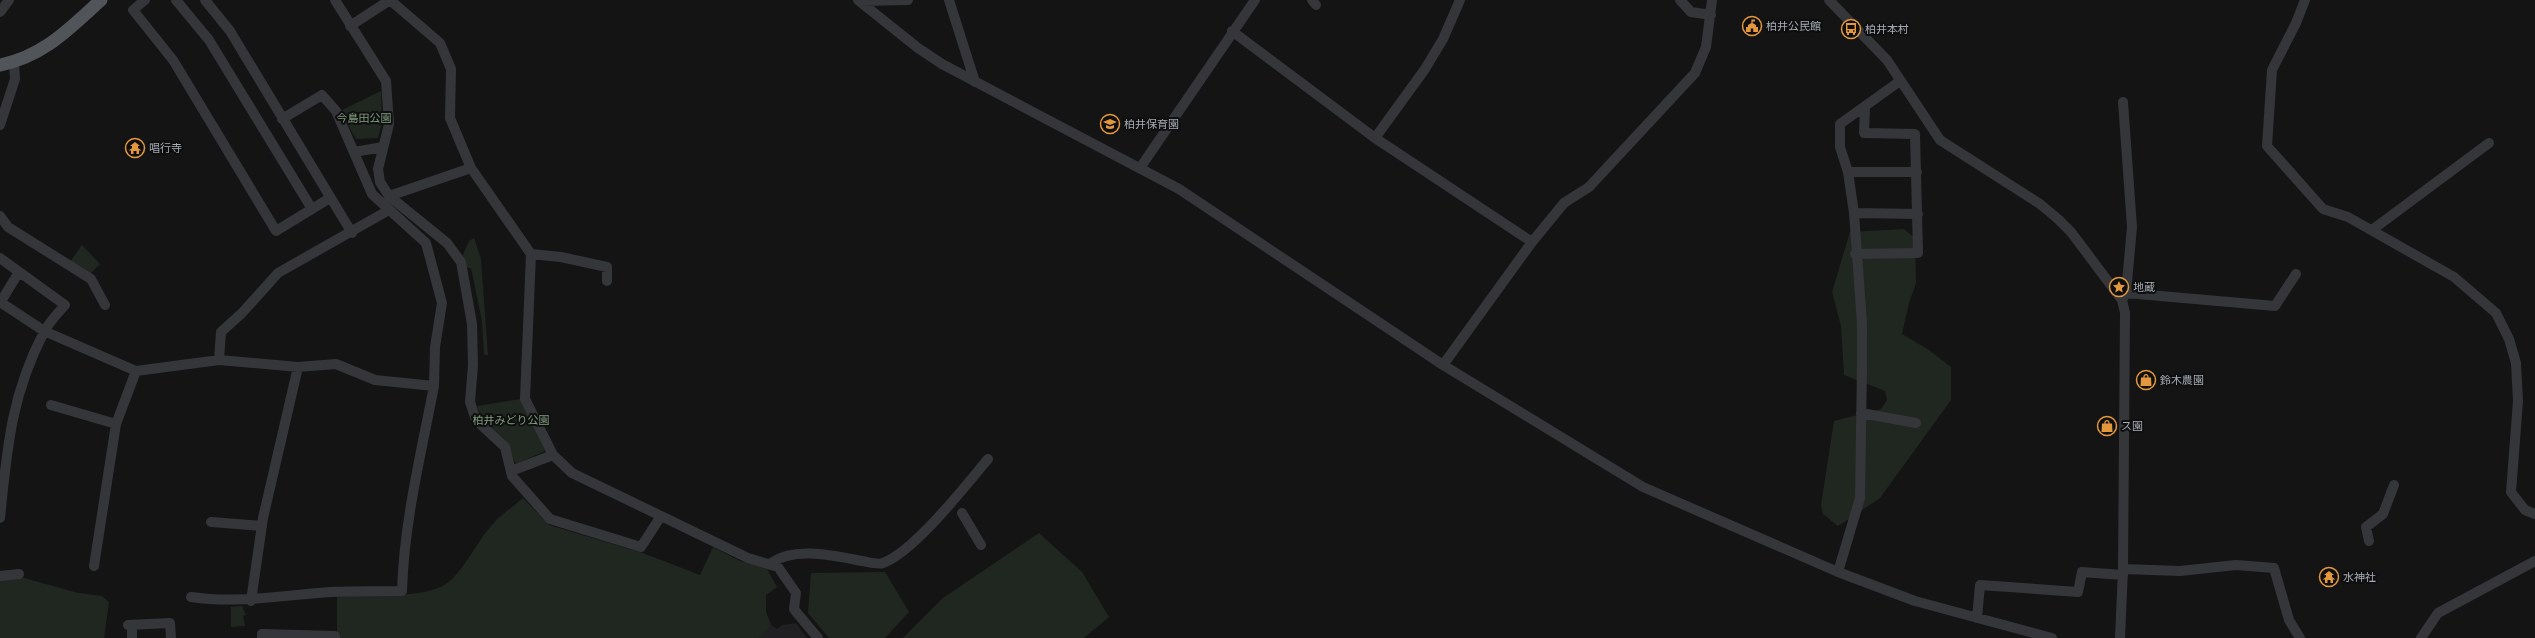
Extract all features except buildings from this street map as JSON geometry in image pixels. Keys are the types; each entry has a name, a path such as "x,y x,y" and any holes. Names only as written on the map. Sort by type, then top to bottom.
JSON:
{"main road":[{"path":"0,65 14,63 40,51 56,41 101,0"}],"street":[{"path":"0,12 9,0"},
{"path":"145,0 133,10 173,60 276,231 330,198"},
{"path":"176,0 209,40 312,209"},
{"path":"205,0 230,30 282,119 352,233"},
{"path":"335,0 386,81 389,124 378,169 380,182 389,196 447,243 461,262 472,324 473,365 470,402 476,420 505,447 512,476 550,519 641,547 661,516"},
{"path":"350,26 390,0 440,43 451,69 450,118 471,168 530,254 525,399 553,455 572,474 748,558 778,566 796,593 794,609 818,638"},
{"path":"858,0 908,0"},
{"path":"858,0 918,48 975,82 1179,189 1443,365 1643,487 1838,572 1915,601 2052,638"},
{"path":"949,0 975,82"},
{"path":"1140,168 1232,31 1255,0"},
{"path":"1375,138 1425,69 1443,39 1460,0"},
{"path":"1680,0 1692,12 1711,15"},
{"path":"1443,365 1532,242 1564,203 1589,187 1695,73 1706,48 1712,0"},
{"path":"1829,0 1878,49 1940,140 2058,219 2071,232 2124,297 2275,306 2296,274"},
{"path":"2305,0 2272,70 2267,146 2323,209 2348,217 2454,277 2496,313 2509,339 2516,363 2518,401 2511,492 2525,510 2535,514"},
{"path":"1232,31 1375,138 1532,242"},
{"path":"0,125 16,79 14,63"},
{"path":"1838,572 1860,498 1862,323 1855,254 1854,212 1848,172 1840,147 1840,124 1865,108 1900,81"},
{"path":"191,597 217,601 251,600 331,592 402,591 403,564 434,386 435,347 442,303 426,243 372,194 336,111 322,95 282,119"},
{"path":"2120,638 2123,572 2124,297 2132,227 2123,102"},
{"path":"1855,254 1918,253 1915,134 1864,133 1865,108"},
{"path":"2372,230 2489,143"},
{"path":"354,152 383,147"},
{"path":"389,196 471,168"},
{"path":"1848,172 1917,172"},
{"path":"219,360 221,332 242,313 278,273 352,233 389,210"},
{"path":"1854,212 1918,214"},
{"path":"0,216 8,227 91,279 105,305"},
{"path":"530,254 561,257 607,267 607,281"},
{"path":"0,258 65,305 44,331 15,402 4,441 0,518"},
{"path":"19,272 0,302 44,331 136,371 219,360 298,367 336,364 375,380 434,386"},
{"path":"251,600 262,526 298,367"},
{"path":"94,566 116,424 136,371"},
{"path":"51,406 116,424"},
{"path":"1861,413 1916,423"},
{"path":"511,471 553,455"},
{"path":"771,563 782,555 827,555 881,564 888,561 894,558 937,518 988,458"},
{"path":"2369,541 2366,526 2383,514 2394,485"},
{"path":"962,513 981,545"},
{"path":"211,522 262,526"},
{"path":"2421,638 2438,613 2535,561"},
{"path":"1977,618 1980,585 2078,592 2082,572 2180,571 2236,565 2274,568 2289,620 2300,638"},
{"path":"0,576 19,574"},
{"path":"132,638 130,625 170,623 171,638"},
{"path":"262,638 262,634 335,636 335,638"}],"shaded area":[{"path":"796,623 807,638 759,638 771,625 777,629 782,625"}],"green space":[{"name":"今島田公園","path":"381,91 382,123 378,138 356,139 340,111"},
{"path":"1904,229 1915,238 1916,283 1909,303 1902,334 1929,350 1951,367 1951,400 1880,498 1838,526 1823,514 1821,505 1834,421 1881,409 1887,400 1885,391 1844,375 1841,326 1832,292 1850,232"},
{"path":"474,238 481,259 488,355 484,355 482,321 471,268 466,267 463,255 469,241"},
{"path":"82,245 100,264 90,274 70,262"},
{"name":"柏井みどり公園","path":"521,399 545,451 516,464 503,438 481,417 477,406"},
{"path":"523,498 549,525 643,553 700,575 713,547 740,561 766,567 777,587 766,595 766,612 771,625 759,638 337,638 337,594 408,594 435,589 446,584 464,565 495,522"},
{"path":"1039,533 1082,572 1109,617 1084,638 903,638 943,598"},
{"path":"885,572 909,612 885,638 829,638 808,613 811,573"},
{"path":"17,576 78,593 102,596 109,602 104,638 0,638 0,577"},
{"path":"242,606 246,615 243,616 245,626 231,627 231,607"}],"place":[{"name":"柏井公民館","path":"1752,26"},
{"name":"柏井本村","path":"1851,29"},
{"name":"柏井保育園","path":"1110,124"},
{"name":"唱行寺","path":"135,148"},
{"name":"地蔵","path":"2119,287"},
{"name":"鈴木農園","path":"2146,380"},
{"name":"ス園","path":"2107,426"},
{"name":"水神社","path":"2329,577"}]}
